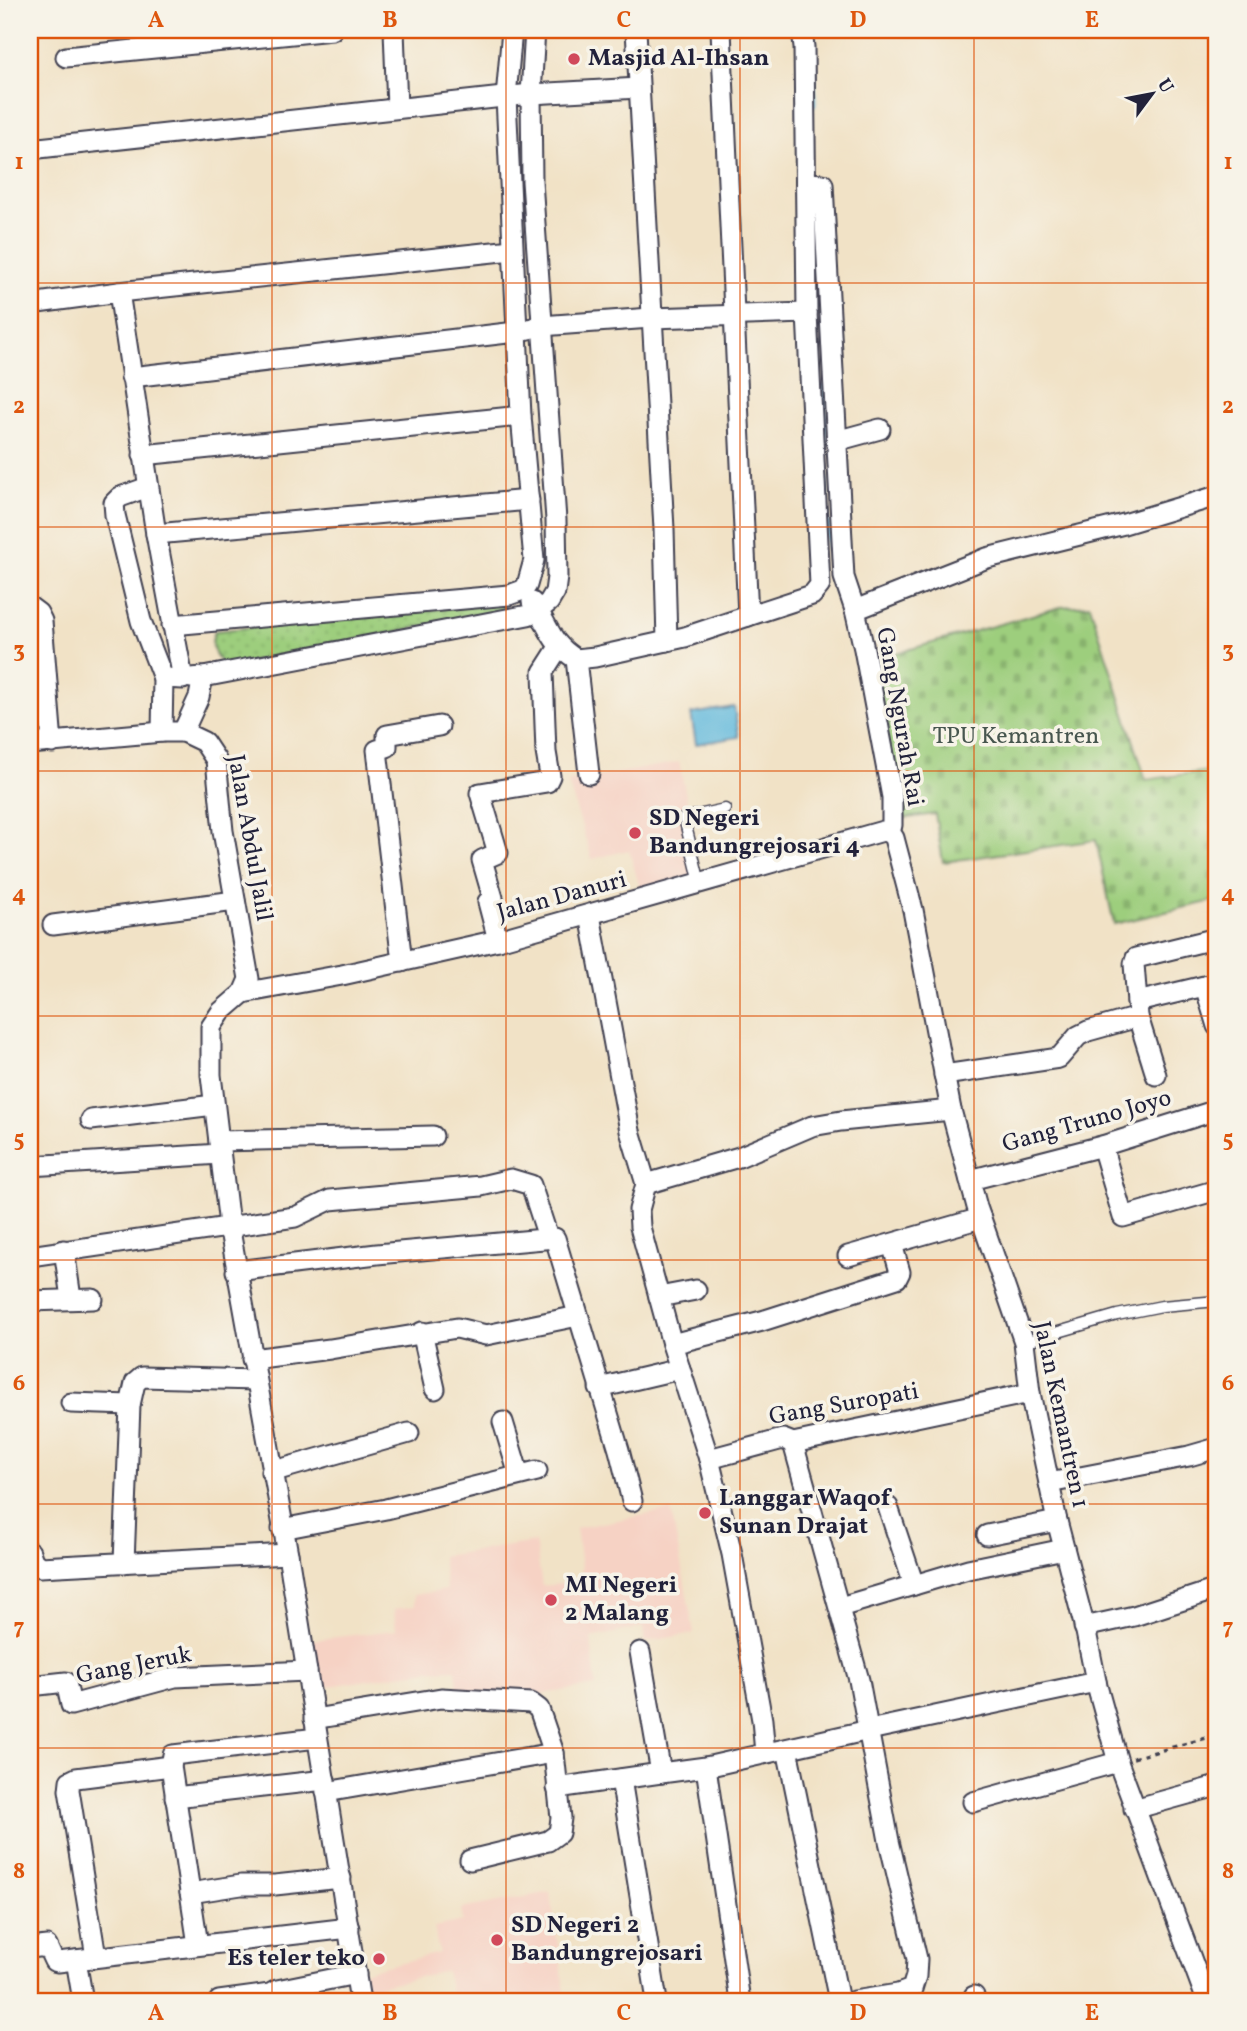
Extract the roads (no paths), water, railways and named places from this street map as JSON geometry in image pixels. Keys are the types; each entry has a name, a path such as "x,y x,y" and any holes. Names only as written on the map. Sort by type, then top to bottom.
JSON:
{"street":[{"path":"66,57 332,30"},
{"path":"394,30 397,108"},
{"path":"172,625 509,595 523,590 532,574 534,560 520,416 512,250 506,97 512,30"},
{"path":"173,678 203,677 528,615 549,602 555,592 556,520 532,181 531,94 535,30"},
{"path":"636,30 664,530 667,640"},
{"path":"720,30 748,616"},
{"path":"523,590 559,648 576,659 685,637 812,595 820,585 807,313 811,183 802,30"},
{"path":"30,149 531,94 639,88"},
{"path":"510,182 532,181"},
{"name":"Gang Ngurah Rai","path":"811,183 822,184 844,577 855,610 892,797 890,833"},
{"path":"30,304 512,250"},
{"path":"119,292 172,625 173,678 162,732"},
{"path":"131,377 516,332 541,326 651,318 807,313"},
{"path":"143,454 520,416"},
{"path":"836,441 880,429"},
{"path":"148,487 120,497 114,503 115,515 141,621 173,678"},
{"path":"855,610 986,558 1124,524 1217,496"},
{"path":"156,534 529,500"},
{"path":"30,607 38,613 42,621 52,743"},
{"path":"498,940 488,902 494,899 482,860 498,854 480,793 547,782 550,776 546,752 543,672 559,648"},
{"path":"576,659 589,774"},
{"path":"30,744 183,732 199,697 203,677"},
{"path":"402,962 377,750 387,747 387,735 439,726"},
{"name":"Jalan Abdul Jalil","path":"183,732 204,742 215,760 223,831 248,979 243,993"},
{"name":"Jalan Danuri","path":"243,993 498,940 883,831 890,833"},
{"name":"Jalan Kemantren 1","path":"890,833 894,838 913,909 951,1110 981,1218 1024,1342 1030,1393 1057,1521 1096,1682 1134,1809 1163,1878 1207,2001"},
{"path":"53,925 235,901"},
{"path":"590,915 630,1131 646,1184 639,1210 640,1227 672,1344 709,1459 732,1555 762,1720 765,1752"},
{"path":"1156,1075 1137,1009 1134,964 1136,958 1203,939 1217,938"},
{"path":"944,1075 1059,1058 1078,1036 1088,1031 1137,1009 1211,984 1217,1026"},
{"path":"243,993 221,1012 211,1027 214,1105 236,1270 288,1554 360,2001"},
{"path":"91,1120 214,1105"},
{"path":"646,1184 739,1157 812,1126 951,1110"},
{"name":"Gang Truno Joyo","path":"970,1180 1102,1146 1217,1110"},
{"path":"30,1166 220,1147 433,1136"},
{"path":"1102,1146 1124,1217 1217,1190"},
{"path":"30,1256 295,1217 330,1200 481,1186 511,1179 531,1185 548,1237"},
{"path":"848,1256 981,1218"},
{"path":"236,1270 555,1238 632,1501"},
{"path":"672,1344 762,1321 897,1278 900,1272 892,1244"},
{"path":"64,1250 71,1298"},
{"path":"659,1297 696,1290"},
{"path":"30,1301 93,1299"},
{"path":"252,1359 457,1328 486,1335 578,1316"},
{"path":"422,1332 435,1389"},
{"path":"599,1388 680,1369"},
{"path":"124,1563 131,1405 135,1383 142,1377 256,1380"},
{"name":"Gang Suropati","path":"709,1459 783,1439 793,1443 1030,1393"},
{"path":"71,1403 131,1405"},
{"path":"282,1529 386,1510 528,1473 503,1422"},
{"path":"271,1472 409,1433"},
{"path":"793,1443 840,1607 869,1730 888,1841 918,1959 912,1989 854,2001"},
{"path":"1049,1483 1189,1456 1217,1448"},
{"path":"888,1507 914,1584"},
{"path":"988,1535 1057,1521"},
{"path":"840,1607 968,1569 1064,1549"},
{"path":"30,1552 33,1561 40,1567 288,1554"},
{"path":"1084,1627 1133,1616 1217,1589"},
{"path":"640,1652 661,1773"},
{"name":"Gang Jeruk","path":"30,1686 66,1682 71,1705 175,1677 307,1671"},
{"path":"557,1788 706,1767 1096,1682"},
{"path":"198,1945 175,1797 171,1766 173,1755 316,1728 441,1698 531,1703 539,1709 554,1753 561,1825 554,1838 470,1860"},
{"path":"787,1749 839,2001"},
{"path":"175,1797 326,1786 554,1753"},
{"path":"973,1802 1118,1762"},
{"path":"96,1957 69,1790 70,1781 171,1766"},
{"path":"706,1767 740,2001"},
{"path":"621,1779 657,2001"},
{"path":"1134,1809 1217,1786"},
{"path":"190,1892 241,1885 275,1885 341,1878"},
{"path":"30,1948 47,1945 54,1961 349,1928"},
{"path":"76,1959 83,2001"},
{"path":"219,2001 270,1994 277,1990 356,1974"}],"lane":[{"path":"700,884 684,818 725,809"},
{"path":"1024,1342 1116,1315 1162,1306 1217,1301"}],"water":[{"path":"734,707 739,737 696,744 691,714"}],"waterway":[{"path":"813,30 814,104"},
{"path":"824,386 826,514 832,579 844,608"}],"place":[{"name":"Masjid Al-Ihsan","path":"574,59"},
{"name":"SD Negeri Bandungrejosari 4","path":"635,833"},
{"name":"Langgar Waqof Sunan Drajat","path":"705,1513"},
{"name":"MI Negeri 2 Malang","path":"551,1600"},
{"name":"SD Negeri 2 Bandungrejosari","path":"497,1940"},
{"name":"Es teler teko","path":"379,1959"}],"park label":[{"name":"TPU Kemantren","path":"1016,737"}]}
